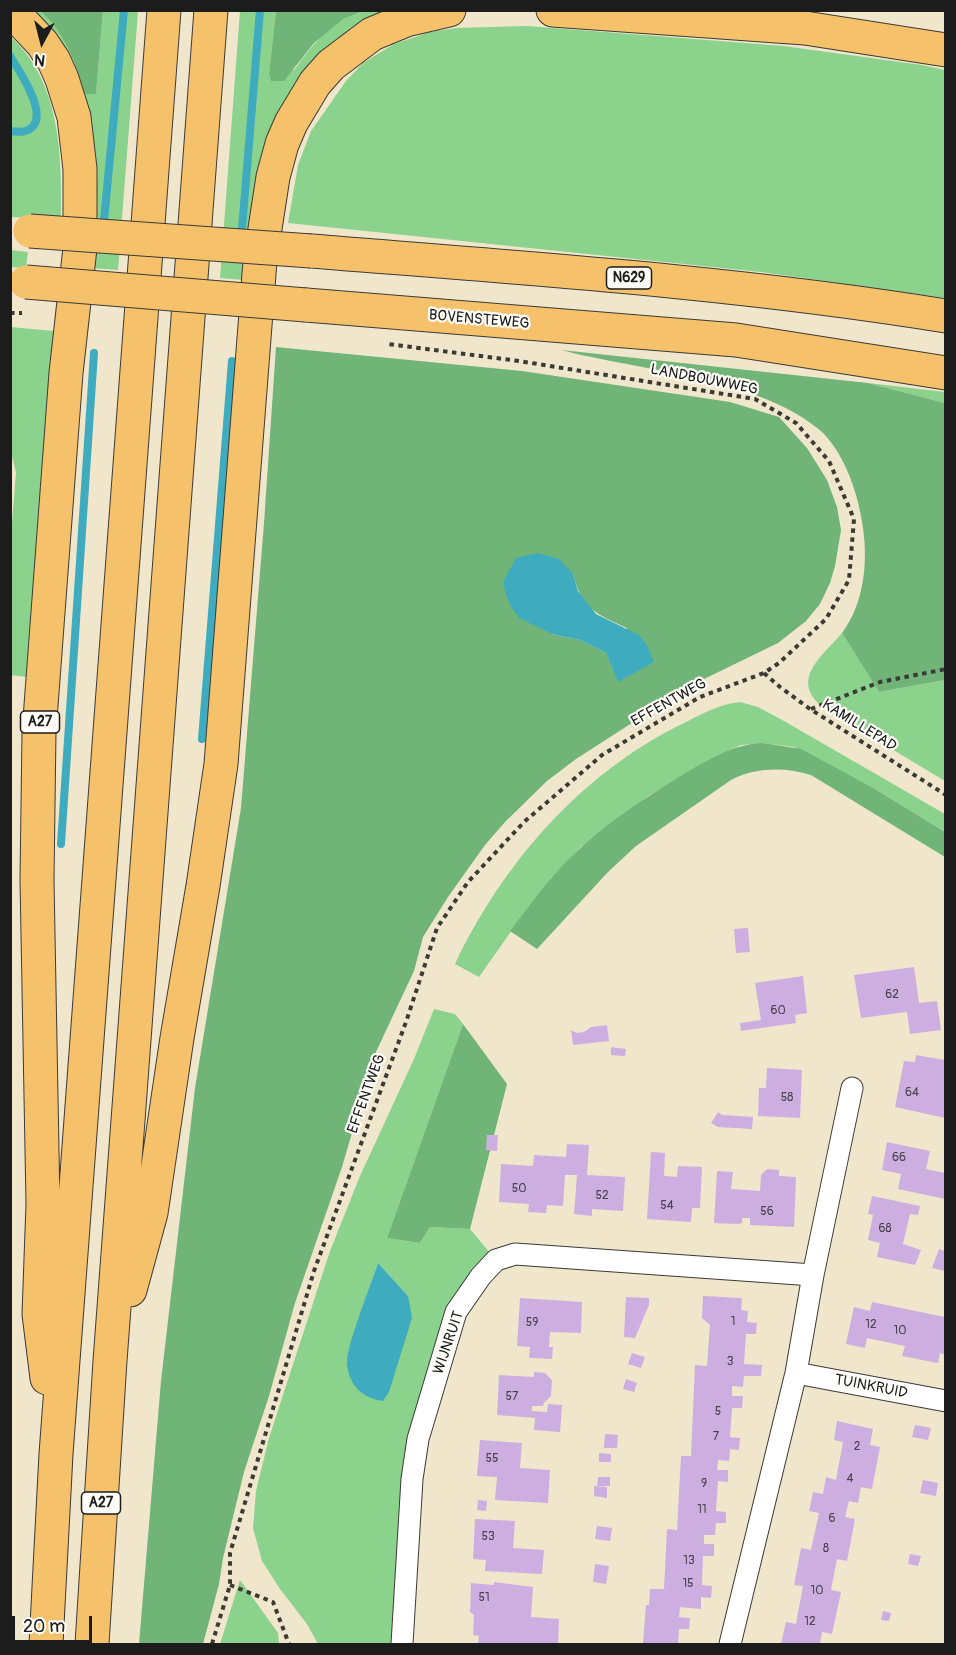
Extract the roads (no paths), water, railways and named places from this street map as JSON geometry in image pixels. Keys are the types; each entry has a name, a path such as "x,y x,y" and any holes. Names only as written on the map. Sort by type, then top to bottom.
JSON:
{"main road":[{"name":"A27","path":"11,10 42,43 62,79 74,117 80,169 80,248 66,373 39,743 37,880 43,1204 39,1314 56,1454"},
{"name":"A27","path":"46,1644 56,1454 164,10"},
{"name":"A27","path":"92,1644 110,1361 211,10"},
{"name":"A27","path":"110,1361 151,1213 221,764 260,261 273,177 282,144 291,123 315,83 331,65 372,34 406,20 448,10"},
{"path":"553,10 805,28 945,50"},
{"name":"N629","path":"20,230 473,264 774,293 945,316"},
{"name":"BOVENSTEWEG","path":"20,292 306,305 736,340 945,373"}],"street":[{"path":"730,1644 796,1373 813,1275 852,1088"},
{"name":"WIJNRUIT","path":"402,1644 412,1479 418,1439 456,1312 481,1276 496,1260 515,1254 813,1275"},
{"name":"TUINKRUID","path":"796,1373 945,1401"}],"water":[{"path":"538,553 559,559 573,574 578,591 596,614 639,635 647,645 654,662 618,682 606,653 580,640 552,634 519,618 510,605 504,588 504,580 516,558"},
{"path":"378,1263 408,1296 412,1318 389,1392 383,1401 369,1397 354,1385 347,1365 354,1331"}],"waterway":[{"path":"103,231 124,10"},
{"path":"241,241 260,10"},
{"path":"10,56 27,84 36,107 37,118 33,126 25,131 10,131"},
{"path":"61,844 94,353"},
{"path":"202,739 232,361"}]}
